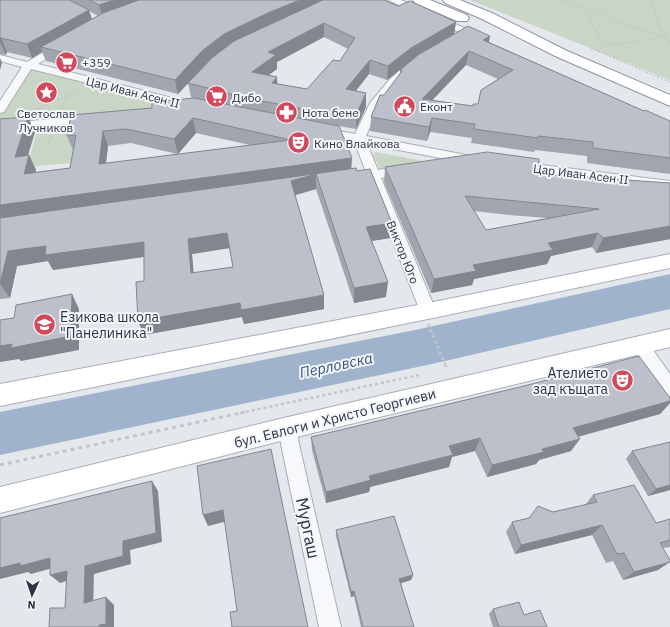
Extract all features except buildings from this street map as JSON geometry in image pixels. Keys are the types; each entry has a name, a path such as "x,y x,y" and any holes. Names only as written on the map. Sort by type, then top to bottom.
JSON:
{"main road":[{"path":"419,0 473,23 560,53"},
{"path":"449,0 487,16 560,53 670,101"},
{"path":"0,395 428,317 670,261"},
{"name":"бул. Евлоги и Христо Георгиеви","path":"0,500 288,428 670,338"}],"street":[{"path":"393,0 466,32 466,36 443,48"},
{"path":"0,110 28,66 68,41"},
{"name":"Цар Иван Асен II","path":"0,58 198,108 167,111"},
{"path":"359,139 374,105 394,81 418,61"},
{"path":"178,103 188,91"},
{"path":"0,128 103,117"},
{"path":"313,130 490,162"},
{"name":"Виктор Юго","path":"359,139 372,176 428,317"},
{"path":"435,166 474,160"},
{"name":"Цар Иван Асен II","path":"505,164 670,185"},
{"path":"340,180 419,169"},
{"path":"640,345 670,388"},
{"name":"Мургаш","path":"288,428 330,627"}],"path":[{"path":"558,0 664,37 670,42"},
{"path":"652,0 653,11 664,37"},
{"path":"585,9 604,46"},
{"path":"597,51 604,46 664,37"},
{"path":"586,46 670,82"},
{"path":"428,317 447,369 439,370"},
{"path":"0,465 424,374"}],"green space":[{"path":"470,0 670,0 670,80"},
{"path":"28,66 198,108 0,128 0,110"},
{"path":"77,128 70,163 27,167 37,131"},
{"path":"376,152 423,161 425,163 380,169 373,154"}],"water":[{"name":"Перловска","path":"670,274 670,309 432,364 0,455 0,412 415,330"}],"place":[{"name":"+359","path":"67,62"},
{"name":"Светослав Лучников","path":"46,92"},
{"name":"Дибо","path":"217,97"},
{"name":"Еконт","path":"405,106"},
{"name":"Нота бене","path":"286,112"},
{"name":"Кино Влайкова","path":"299,143"},
{"name":"Езикова школа \"Панелиника\"","path":"44,325"},
{"name":"Ателието зад къщата","path":"623,381"}]}
